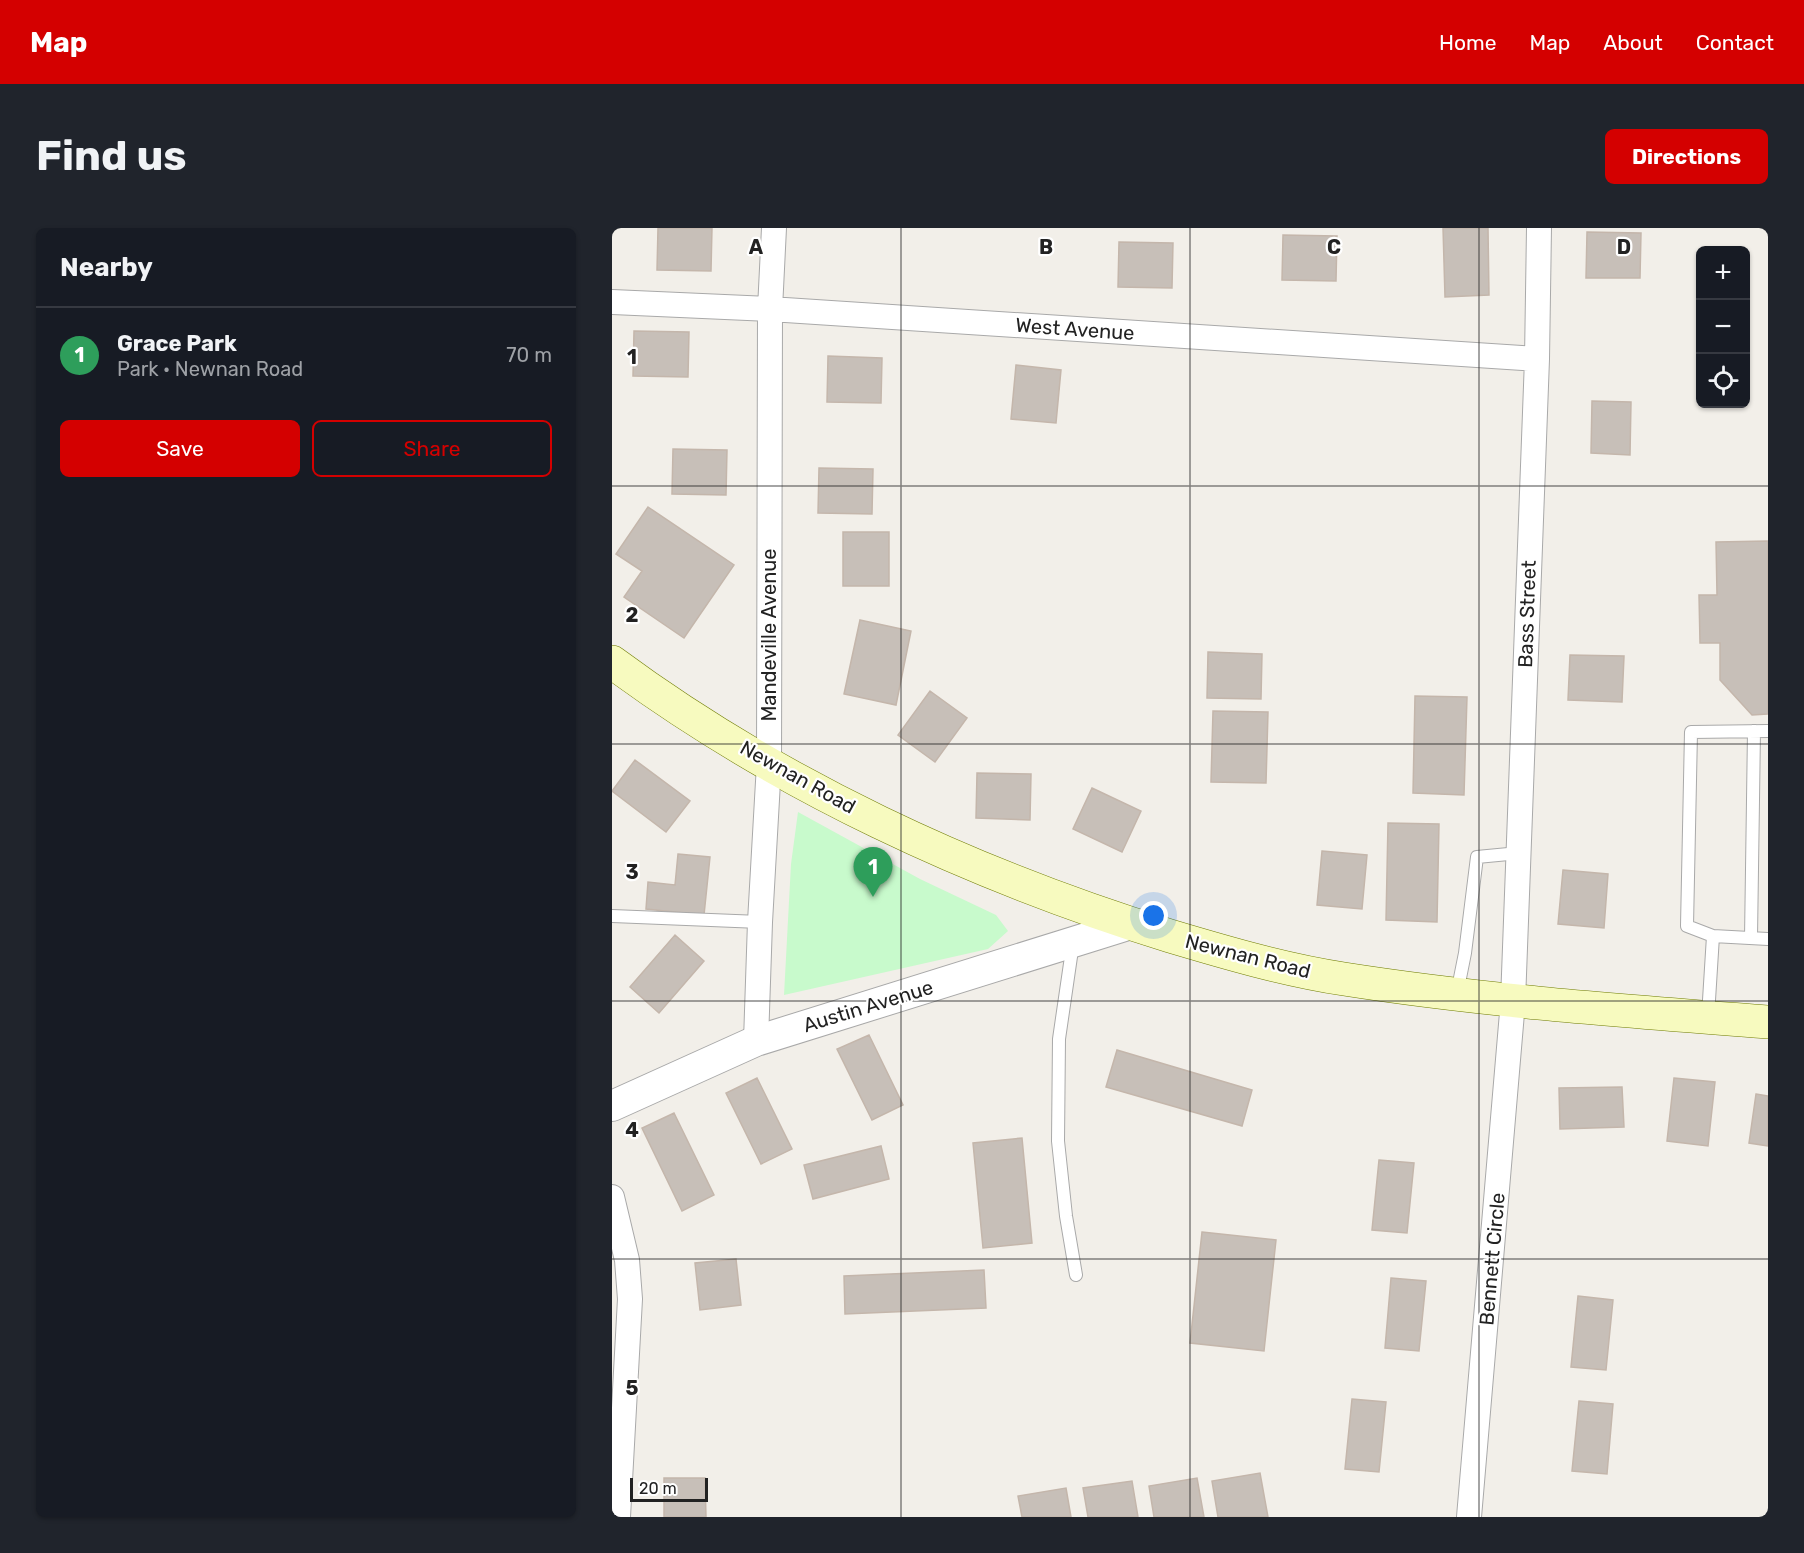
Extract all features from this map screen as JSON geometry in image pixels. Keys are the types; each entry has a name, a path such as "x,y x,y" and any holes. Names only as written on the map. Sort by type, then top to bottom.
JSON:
{"main road":[{"name":"Newnan Road","path":"612,662 654,693 769,764 843,803 950,854 1131,924 1271,964 1341,979 1513,1001 1768,1022"}],"street":[{"name":"Mandeville Avenue","path":"756,1041 769,764 770,309 774,228"},
{"name":"Bass Street","path":"1513,1001 1537,359 1539,228"},
{"name":"West Avenue","path":"612,303 770,309 1537,359"},
{"name":"Austin Avenue","path":"612,1106 756,1041 1131,924"},
{"name":"Bennett Circle","path":"1469,1517 1513,1001"},
{"path":"612,1197 627,1260 630,1299 618,1517"}],"lane":[{"path":"1751,938 1754,731"},
{"path":"1768,731 1691,732 1687,926 1713,936 1768,939"},
{"path":"1456,994 1465,953 1477,857 1519,853"},
{"path":"612,916 760,922"},
{"path":"1708,1017 1713,936"},
{"path":"1073,942 1059,1039 1058,1141 1066,1216 1076,1275"}],"green space":[{"path":"798,812 920,879 996,915 1008,931 988,949 784,995 791,864"}],"building":[{"path":"658,228 712,228 711,271 657,270"},
{"path":"1443,228 1488,228 1489,295 1445,297"},
{"path":"1587,232 1641,233 1640,278 1586,278"},
{"path":"1283,235 1337,236 1336,281 1282,280"},
{"path":"1119,242 1173,243 1172,288 1118,287"},
{"path":"634,331 689,332 688,377 633,376"},
{"path":"828,356 882,358 881,403 827,402"},
{"path":"1016,365 1061,370 1056,423 1011,419"},
{"path":"1592,401 1631,402 1630,455 1591,453"},
{"path":"673,449 727,450 726,495 672,494"},
{"path":"819,468 873,469 872,514 818,513"},
{"path":"648,507 734,565 684,638 624,597 642,571 616,554"},
{"path":"843,532 889,532 889,586 843,586"},
{"path":"1768,541 1768,714 1752,715 1720,680 1720,643 1700,643 1699,595 1717,595 1716,542"},
{"path":"860,620 911,631 896,705 844,694"},
{"path":"1208,652 1262,654 1261,699 1207,698"},
{"path":"1570,655 1624,656 1622,702 1568,700"},
{"path":"930,691 967,718 935,762 898,735"},
{"path":"1415,696 1467,697 1464,795 1413,793"},
{"path":"1213,711 1268,712 1266,783 1211,782"},
{"path":"635,760 690,801 666,832 612,791"},
{"path":"977,773 1031,774 1030,820 976,818"},
{"path":"1092,788 1141,811 1122,852 1073,829"},
{"path":"1388,823 1439,824 1437,922 1386,920"},
{"path":"1322,851 1367,855 1362,909 1317,905"},
{"path":"678,854 710,857 704,915 646,909 648,882 675,885"},
{"path":"1563,870 1608,874 1604,928 1558,924"},
{"path":"675,935 704,961 659,1013 630,987"},
{"path":"869,1035 903,1105 872,1120 837,1049"},
{"path":"1117,1050 1252,1090 1242,1126 1106,1087"},
{"path":"757,1078 792,1149 761,1164 726,1093"},
{"path":"1674,1078 1715,1082 1708,1146 1667,1141"},
{"path":"1622,1087 1624,1127 1560,1129 1559,1088"},
{"path":"1756,1094 1768,1096 1768,1146 1749,1143"},
{"path":"674,1113 714,1195 682,1211 642,1128"},
{"path":"1022,1138 1032,1243 983,1248 973,1143"},
{"path":"881,1146 889,1179 813,1199 804,1165"},
{"path":"1379,1160 1414,1163 1407,1233 1372,1230"},
{"path":"1202,1232 1276,1240 1264,1351 1190,1343"},
{"path":"736,1259 741,1305 700,1310 695,1263"},
{"path":"984,1270 986,1308 845,1314 844,1276"},
{"path":"1391,1278 1426,1281 1419,1351 1385,1348"},
{"path":"1578,1296 1613,1300 1606,1370 1571,1367"},
{"path":"1352,1399 1386,1402 1379,1472 1345,1469"},
{"path":"1579,1401 1613,1404 1607,1474 1572,1471"},
{"path":"1260,1473 1268,1517 1218,1517 1212,1481"},
{"path":"664,1478 705,1478 706,1517 664,1517"},
{"path":"1197,1478 1204,1517 1154,1517 1149,1486"},
{"path":"1132,1481 1138,1517 1088,1517 1083,1488"},
{"path":"1066,1488 1071,1517 1022,1517 1018,1496"}],"place":[{"name":"Grace Park","path":"873,897"}]}
